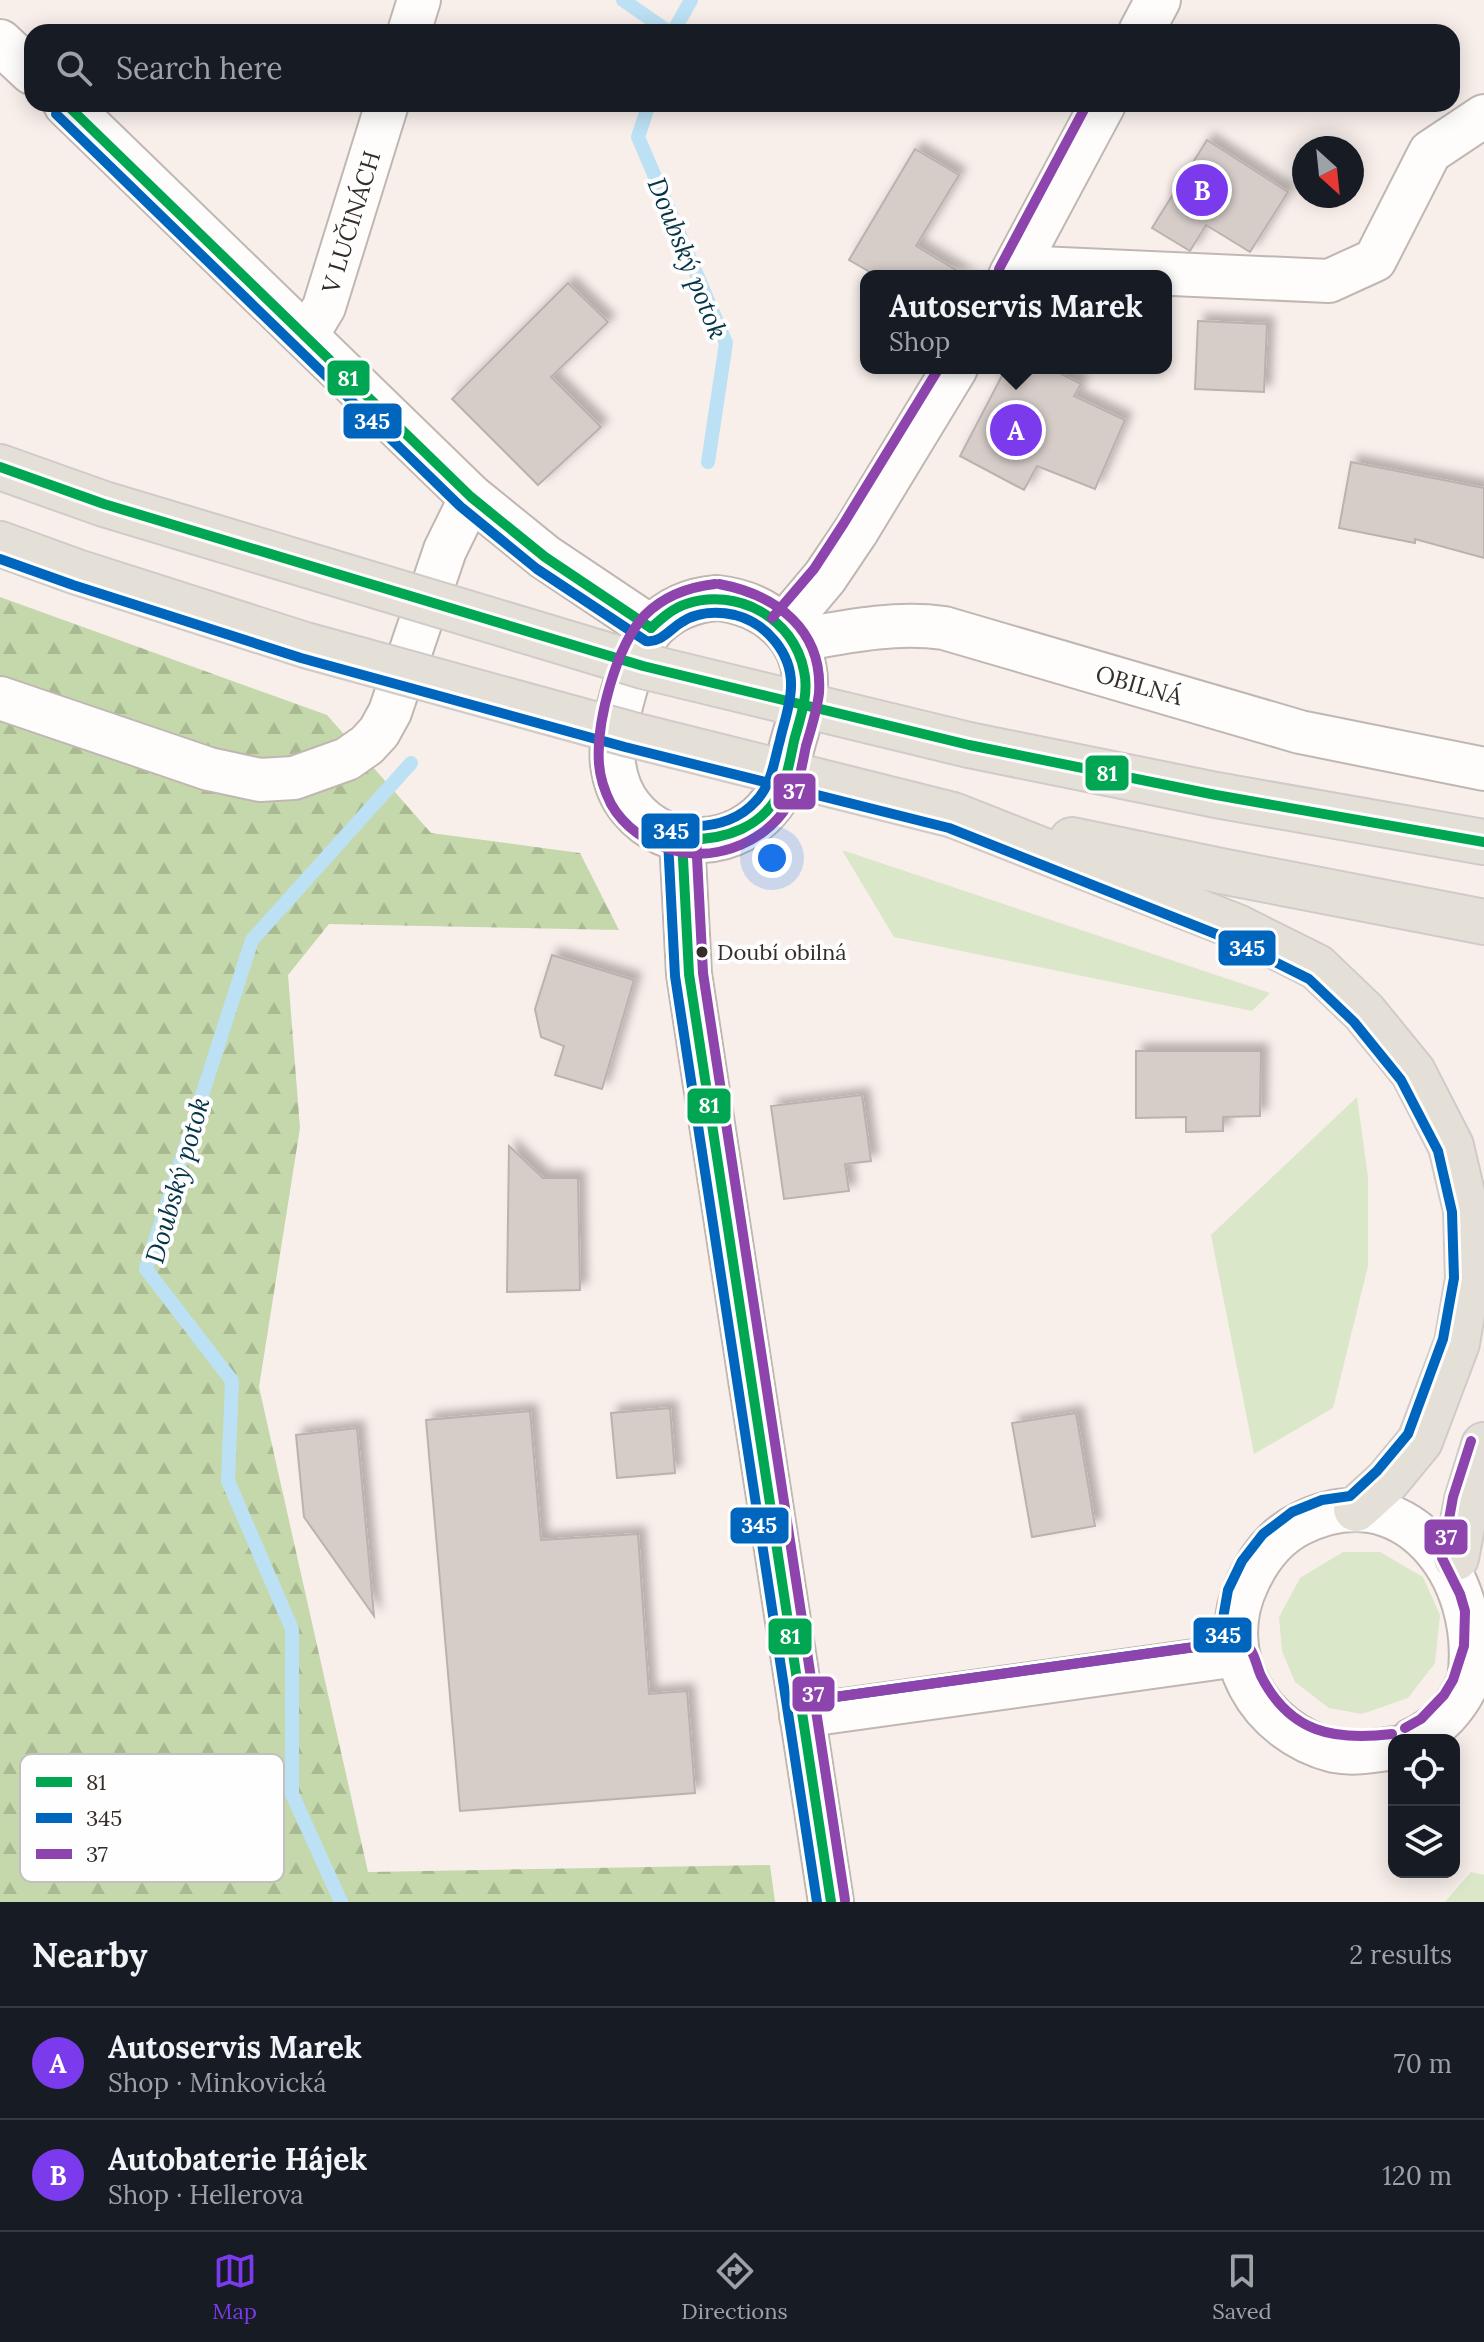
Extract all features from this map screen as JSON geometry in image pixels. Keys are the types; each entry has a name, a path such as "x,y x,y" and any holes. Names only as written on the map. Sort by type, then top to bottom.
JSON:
{"highway":[{"path":"0,453 104,504"},
{"path":"0,467 104,504 643,666 969,745 1216,795 1484,842"},
{"path":"0,544 305,645 629,734 953,815 1484,922"},
{"path":"953,815 1237,927 1317,967 1364,1012 1413,1072 1451,1146 1466,1210 1468,1279 1457,1343 1420,1441 1387,1481 1356,1509"},
{"path":"1456,1558 1467,1500 1484,1445"}],"street":[{"path":"412,24 419,0"},
{"path":"1145,24 1158,0"},
{"path":"0,42 24,64"},
{"path":"74,112 471,497 545,557 651,628"},
{"name":"V LUČINÁCH","path":"306,337 324,307 385,112"},
{"path":"1015,270 1099,112"},
{"path":"1172,276 1329,281 1375,260 1430,152 1484,116"},
{"path":"788,634 856,531 951,374"},
{"path":"0,698 209,769 260,780 294,778 347,759 379,732 390,712 445,550 471,497"},
{"path":"717,598 761,610 788,634 804,669 804,700 782,785 775,800 764,813 740,831 712,840 682,839 654,828 631,807 616,780 613,764 614,735 633,659 641,642 651,628 676,609 703,599 717,598"},
{"name":"OBILNÁ","path":"788,634 889,625 916,624 944,628 1300,732 1484,769"},
{"path":"682,839 689,974 831,1902"},
{"path":"1388,1749 1366,1753 1337,1752 1309,1743 1284,1728 1263,1708 1247,1683 1238,1655 1236,1625 1241,1595 1254,1568 1273,1543 1297,1525 1326,1513 1356,1509 1384,1512 1412,1521 1436,1537 1456,1558 1471,1583 1479,1610 1480,1668 1445,1718 1425,1734"},
{"path":"801,1716 1238,1655"}],"green space":[{"path":"0,597 327,715 431,833 580,853 619,930 329,924 288,975 300,1128 259,1387 368,1872 770,1865 775,1902 0,1902"},
{"path":"842,850 1270,993 1252,1011 894,937"},
{"path":"1357,1097 1368,1177 1368,1266 1333,1408 1254,1454 1211,1235"},
{"path":"1343,1552 1380,1552 1423,1577 1440,1615 1435,1663 1408,1698 1362,1714 1329,1708 1295,1682 1282,1651 1279,1617 1300,1578"},
{"path":"1471,1872 1484,1875 1484,1902 1445,1902"}],"building":[{"path":"1207,140 1288,192 1250,252 1206,225 1190,251 1152,228"},
{"path":"915,149 959,175 916,246 956,270 866,270 849,260"},
{"path":"568,283 608,322 551,377 601,427 538,485 452,399"},
{"path":"1198,321 1267,324 1264,392 1195,389"},
{"path":"1003,374 1062,374 1081,384 1074,396 1125,420 1095,489 1037,466 1024,490 960,456"},
{"path":"1351,462 1484,488 1484,558 1415,539 1415,543 1339,528"},
{"path":"552,955 634,980 602,1089 555,1075 564,1046 541,1037 535,1009"},
{"path":"1136,1051 1261,1051 1260,1116 1223,1117 1223,1131 1186,1132 1186,1117 1136,1118"},
{"path":"862,1095 871,1161 845,1164 849,1191 784,1199 771,1106"},
{"path":"509,1146 543,1178 578,1178 580,1290 507,1292"},
{"path":"670,1408 675,1473 617,1478 611,1413"},
{"path":"530,1411 541,1540 638,1534 649,1694 687,1691 695,1793 460,1811 426,1420"},
{"path":"1076,1413 1095,1526 1032,1537 1012,1423"},
{"path":"357,1428 374,1616 304,1517 296,1435"}],"waterway":[{"path":"623,0 658,24"},
{"name":"Doubský potok","path":"678,24 691,0"},
{"name":"Doubský potok","path":"646,112 638,137 726,343 708,462"},
{"name":"Doubský potok","path":"341,1902 292,1794 292,1629 228,1481 232,1381 146,1269 252,940 411,763"}],"transit line":[{"name":"81","path":"74,112 471,497 545,557 651,628"},
{"name":"37","path":"999,269 1083,112"},
{"name":"345","path":"56,114 461,507 537,569 646,641 661,638 694,616 707,613 735,615 767,632 787,662 791,686 789,706 766,787 750,807 729,820 678,826 671,831 668,840 675,976 817,1902"},
{"name":"37","path":"772,618 814,569 935,374"},
{"name":"81","path":"0,467 104,504 643,666 969,745 1216,795 1484,842"},
{"name":"345","path":"0,559 301,658 625,747 949,828 1231,940 1309,979 1354,1022 1401,1080 1438,1151 1452,1212 1454,1278 1443,1339 1408,1434 1377,1471 1350,1496 1322,1500 1292,1512 1263,1534 1242,1561 1228,1590 1222,1624 1223,1643 799,1702"},
{"name":"37","path":"715,584 686,590 669,598 652,608 635,629 625,645 610,685 599,747 603,784 611,804 623,820 654,843 690,853 707,853 741,845 756,837 782,813 799,780 819,693 813,651 792,619 760,597 719,584"},
{"name":"81","path":"651,628 686,604 705,600 743,604 776,622 789,636 804,671 804,704 783,785 776,800 755,822 742,829 713,837 682,839"},
{"name":"37","path":"696,838 703,973 845,1900"},
{"name":"81","path":"682,839 689,974 831,1902"},
{"name":"37","path":"1405,1728 1421,1719 1444,1695 1453,1680 1464,1646 1465,1611 1442,1558 1453,1497 1471,1441"},
{"name":"37","path":"799,1702 1239,1641 1251,1650 1261,1676 1273,1695 1300,1721 1333,1734 1388,1734"}],"place":[{"name":"Autobaterie Hájek","path":"1202,190"},
{"name":"Autoservis Marek","path":"1016,430"},
{"name":"Doubí obilná","path":"702,952"}]}
